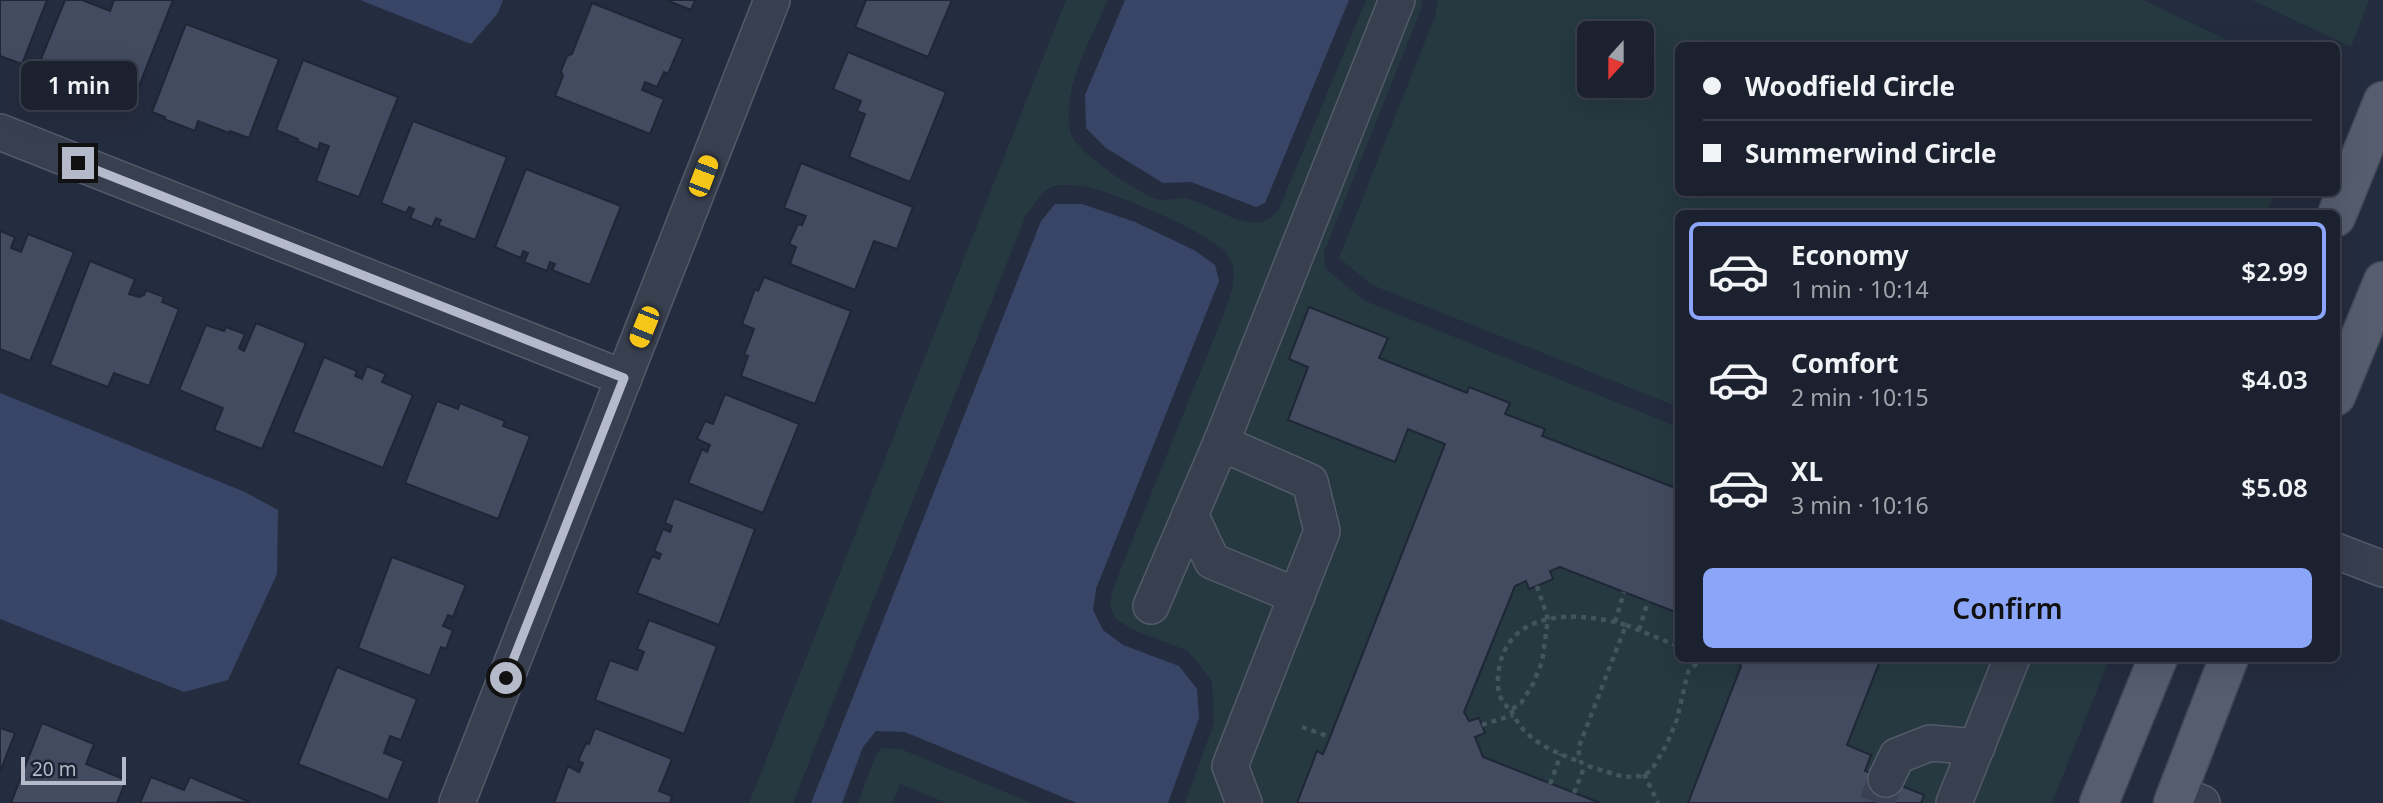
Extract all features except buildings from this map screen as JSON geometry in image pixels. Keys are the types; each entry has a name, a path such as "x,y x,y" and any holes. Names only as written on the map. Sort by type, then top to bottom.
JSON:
{"main road":[{"path":"2339,210 2383,101"},
{"path":"2340,386 2383,281"},
{"path":"2099,803 2156,662"},
{"path":"2184,800 2228,662"}],"street":[{"path":"457,803 772,0"},
{"path":"1151,606 1221,443 1397,0"},
{"path":"0,132 624,378"},
{"path":"1221,443 1310,482 1322,530 1230,766 1244,803"},
{"path":"1191,514 1212,561 1297,596"},
{"path":"2340,553 2383,569"},
{"path":"1954,803 2010,662"},
{"path":"1886,779 1897,756 1930,743 1977,747"}],"path":[{"path":"1482,725 1512,712 1521,703 1542,662 1548,619 1537,586"},
{"path":"1615,622 1624,592"},
{"path":"1639,630 1648,601"},
{"path":"1675,645 1602,618 1563,616 1526,625 1511,638 1500,658 1498,685 1502,704 1512,712 1529,737 1561,754 1624,777 1644,774 1651,771 1667,744 1677,719 1688,672 1697,662"},
{"path":"1574,793 1583,764 1577,749 1626,625"},
{"path":"1302,727 1330,737"},
{"path":"1550,784 1561,754"},
{"path":"1644,774 1658,803"}],"shaded area":[{"path":"1066,0 1108,0 1080,64 1070,97 1070,131 1082,149 1121,180 1156,199 1188,199 1235,219 1259,222 1279,209 1366,0 1422,0 1420,12 1324,252 1325,268 1365,301 1675,426 1675,594 1582,557 1516,562 1449,710 1460,746 1554,803 1185,803 1214,723 1212,681 1188,651 1131,629 1115,618 1110,606 1123,563 1223,316 1233,286 1234,270 1228,255 1219,246 1183,225 1096,189 1067,185 1047,189 1026,215 793,803 749,803"},
{"path":"1438,0 2143,0 2232,42 1675,42 1675,196 2274,196 2268,210 1675,210 1675,406 1372,285 1339,258 1435,16"},
{"path":"2252,0 2369,0 2351,47"},
{"path":"1560,567 1675,612 1675,662 1738,662 1741,666 1688,803 1600,803 1483,757 1475,737 1485,733 1479,718 1469,721 1464,712 1515,586 1526,581 1537,586 1553,579 1550,571"},
{"path":"1754,662 2108,662 2052,803 1704,803"},
{"path":"882,748 901,749 1031,803 947,803 900,784 892,803 858,803 876,755"}],"water":[{"path":"360,0 503,0 498,13 471,44"},
{"path":"1125,0 1349,0 1265,203 1256,207 1191,182 1163,183 1106,148 1086,128 1085,95"},
{"path":"1055,204 1082,204 1135,222 1194,250 1215,265 1219,281 1096,589 1093,610 1103,630 1123,645 1179,666 1197,689 1199,718 1168,803 1077,803 905,732 876,731 863,747 842,803 811,803 1041,221"},
{"path":"0,393 245,492 278,510 277,574 228,680 184,692 0,619"}],"tunnel":[{"path":"1877,803 1886,779"}],"route":[{"path":"78,163 624,378 506,678"}]}
